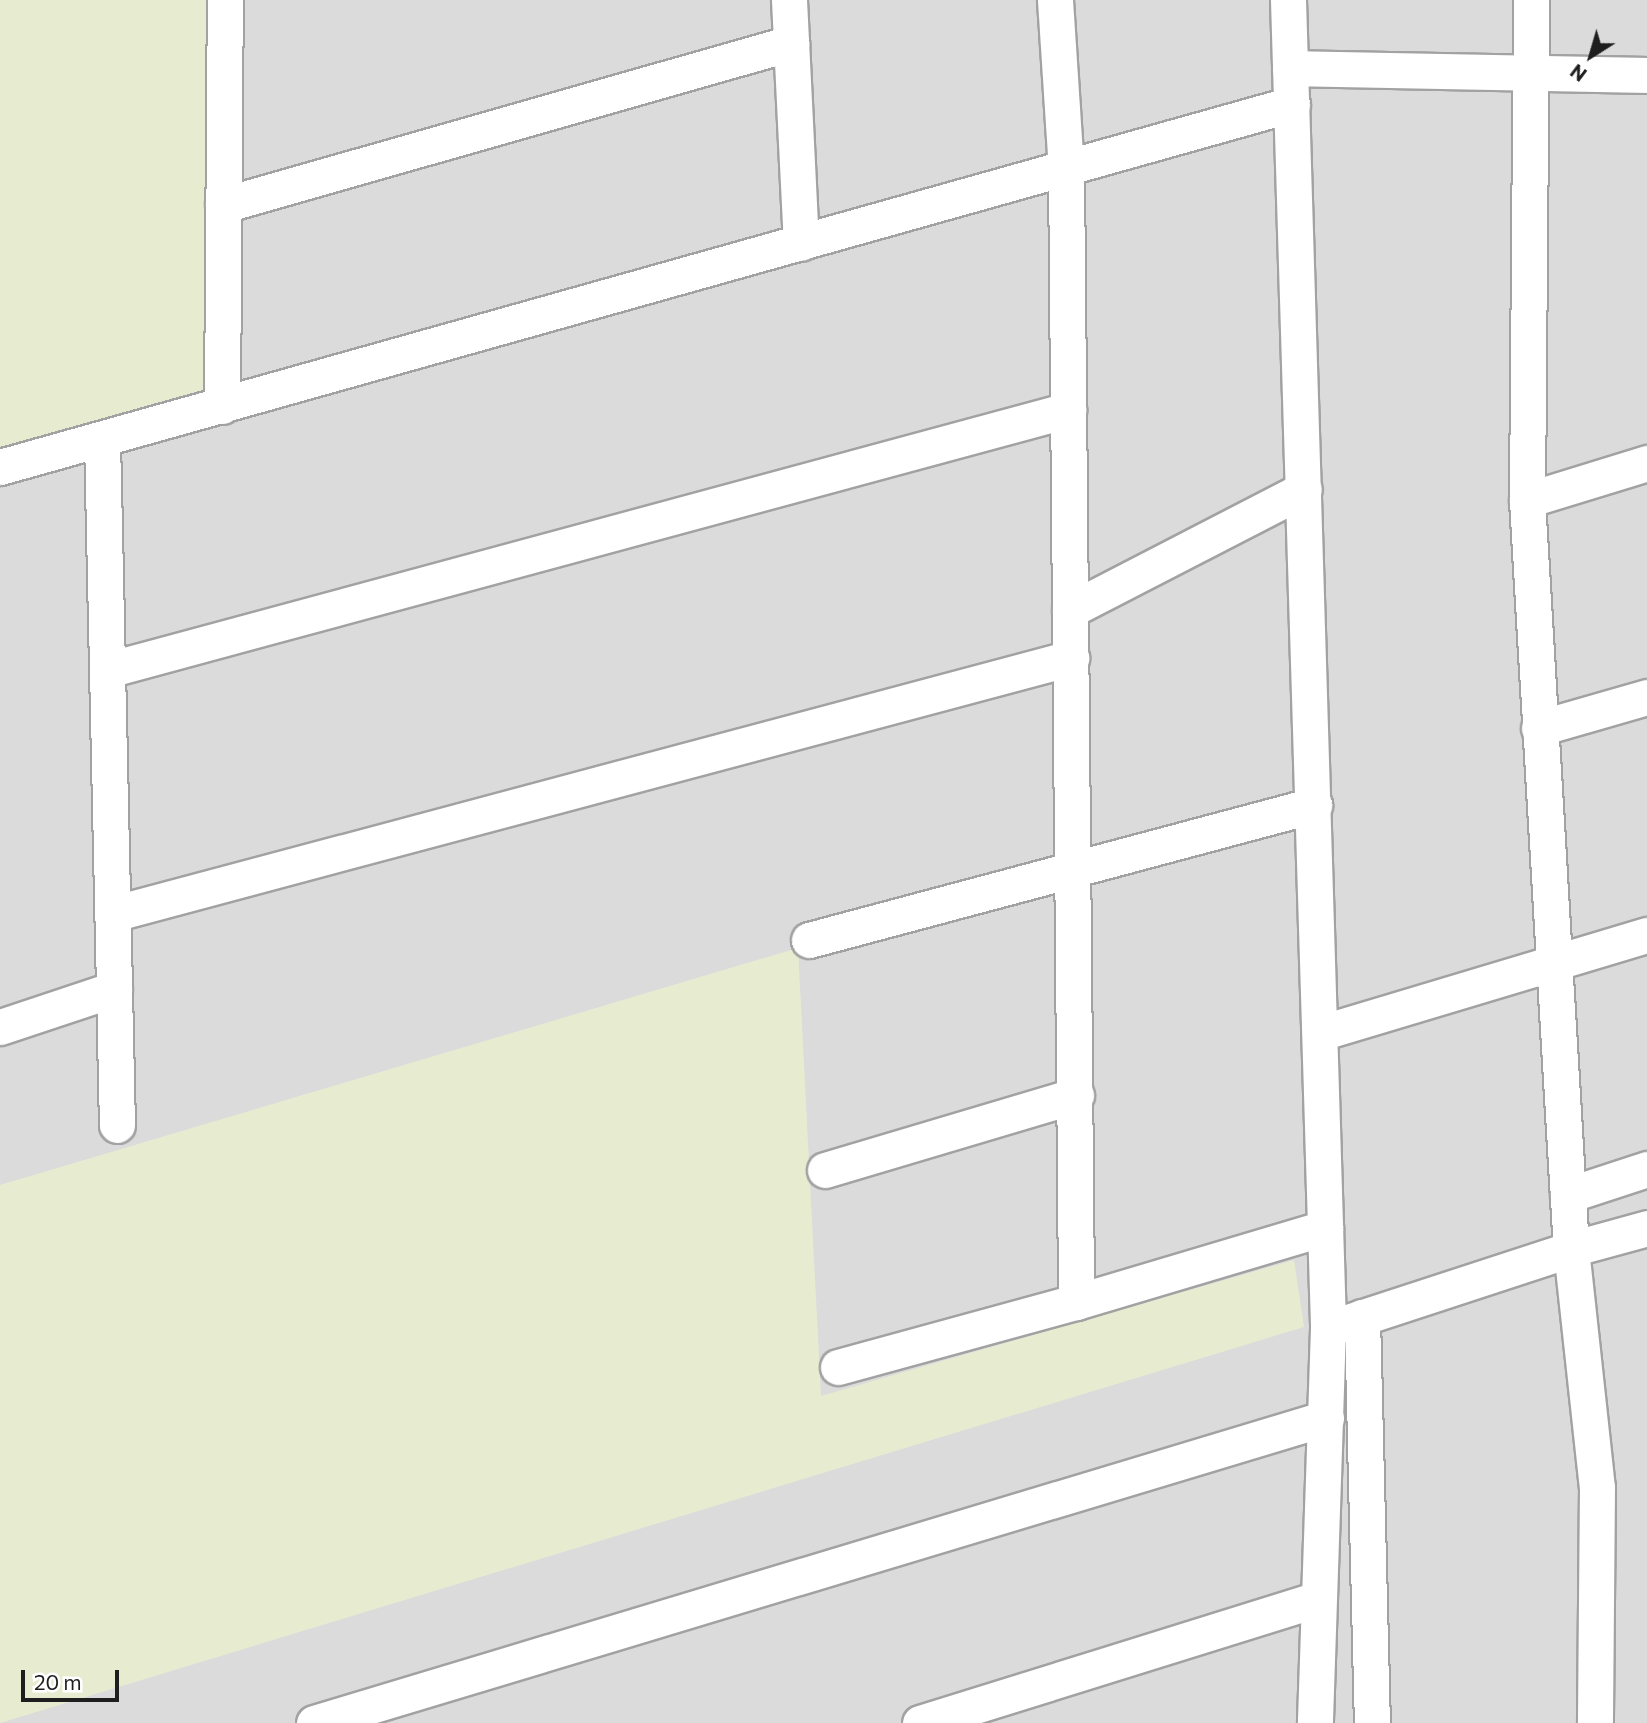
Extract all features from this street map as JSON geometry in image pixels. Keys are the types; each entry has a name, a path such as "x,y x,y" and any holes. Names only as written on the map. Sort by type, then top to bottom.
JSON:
{"street":[{"path":"222,406 225,0"},
{"path":"789,0 801,243"},
{"path":"1055,0 1066,168 1076,1302"},
{"path":"1288,0 1328,1328 1315,1723"},
{"path":"1531,0 1527,500 1571,1249 1597,1487 1595,1723"},
{"path":"223,205 791,43"},
{"path":"1290,68 1647,75"},
{"path":"0,467 1292,104"},
{"path":"107,670 1068,410"},
{"path":"102,439 117,1125"},
{"path":"1527,500 1647,463"},
{"path":"1070,610 1304,489"},
{"path":"112,914 1071,658"},
{"path":"1539,728 1647,697"},
{"path":"809,940 1314,805"},
{"path":"1320,1033 1647,935"},
{"path":"0,1027 114,989"},
{"path":"825,1170 1076,1095"},
{"path":"1568,1195 1647,1169"},
{"path":"838,1367 1076,1302 1325,1228"},
{"path":"1328,1328 1571,1249 1647,1228"},
{"path":"1362,1317 1373,1723"},
{"path":"314,1723 1325,1418"},
{"path":"920,1723 967,1716 1317,1599"}],"shaded area":[{"path":"0,0 1647,0 1647,1723 0,1723"}],"green space":[{"path":"0,0 210,0 206,398 0,454"},
{"path":"798,948 821,1396 1294,1260 1304,1327 0,1723 0,1185"}]}
